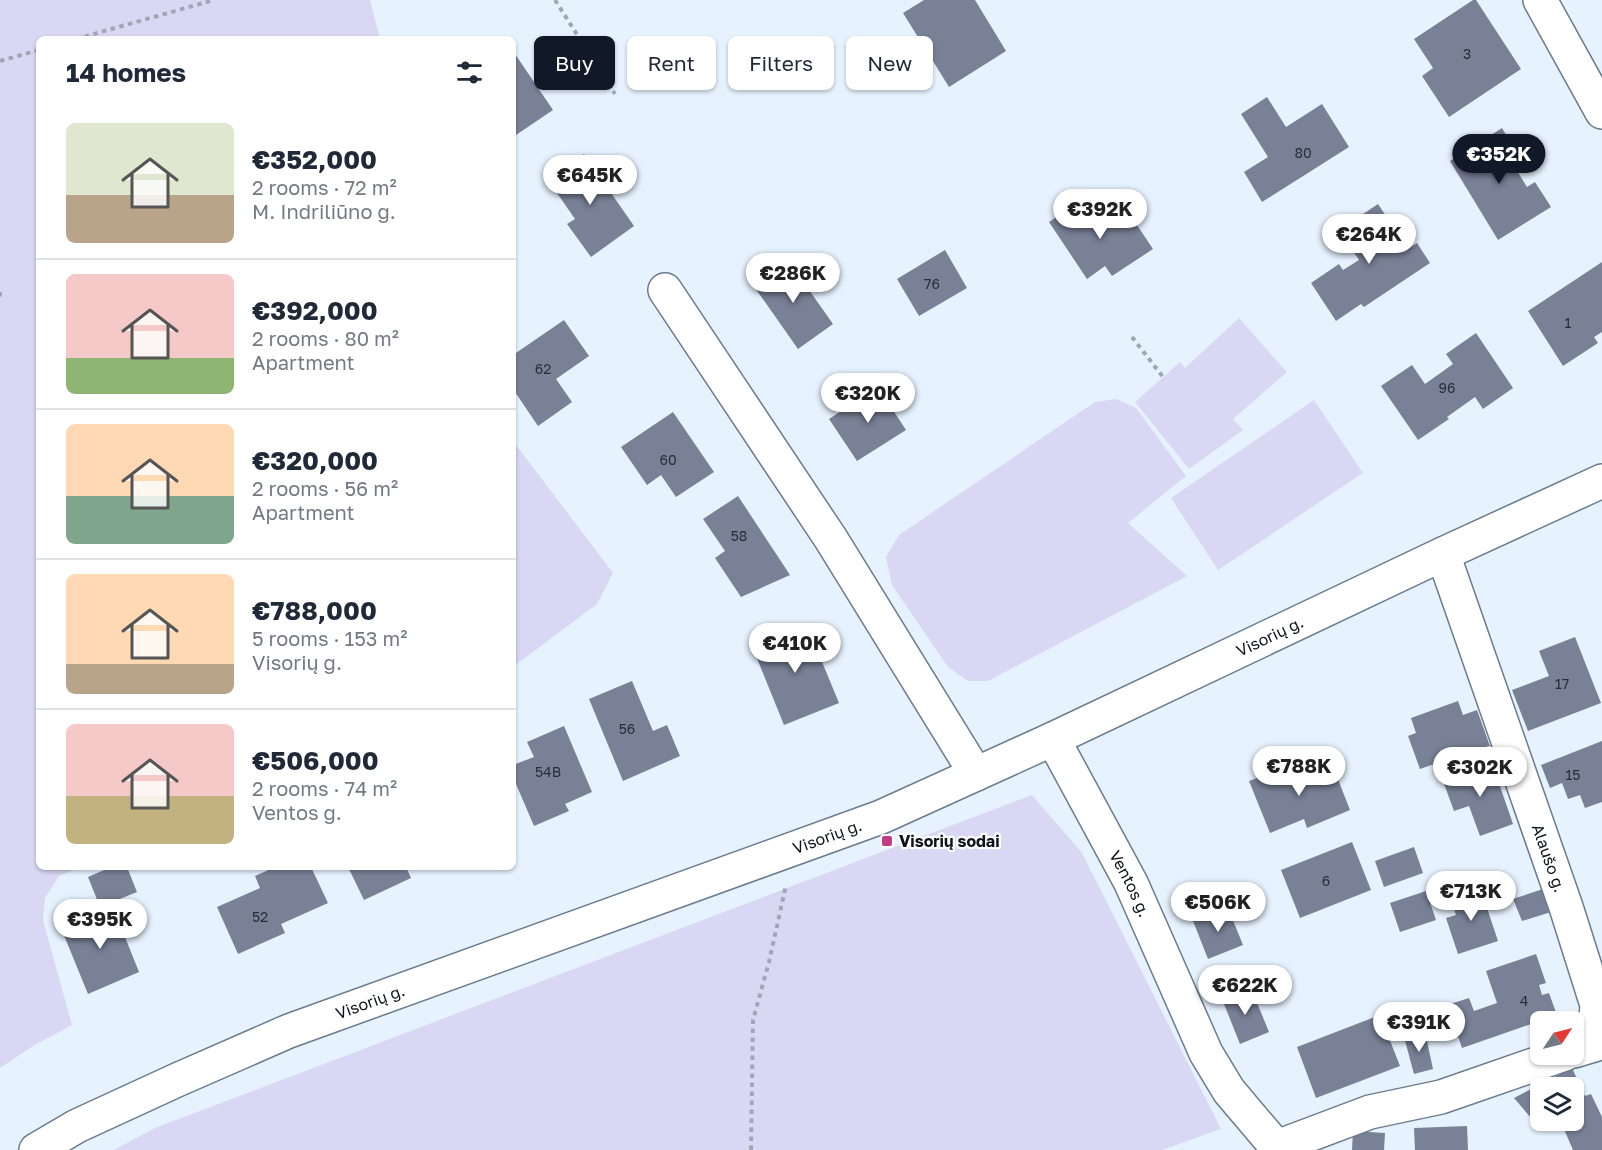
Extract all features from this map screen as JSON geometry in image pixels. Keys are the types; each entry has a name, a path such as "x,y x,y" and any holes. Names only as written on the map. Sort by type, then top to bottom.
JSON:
{"street":[{"path":"1540,0 1602,112"},
{"path":"665,290 831,539 976,774"},
{"name":"Visorių g.","path":"36,1150 77,1126 289,1031 881,817 1053,739 1602,481"},
{"name":"Alaušo g.","path":"1443,554 1562,896 1597,1005 1594,1045 1584,1048"},
{"name":"Ventos g.","path":"1053,739 1131,883 1206,1053 1229,1091 1278,1149"},
{"path":"1278,1149 1370,1112 1441,1096 1533,1065"}],"path":[{"path":"87,36 214,0"},
{"path":"555,0 615,94"},
{"path":"0,61 36,51"},
{"path":"0,292 0,300"},
{"path":"1132,337 1163,377"},
{"path":"751,1150 753,1020 795,848"}],"shaded area":[{"path":"0,0 370,0 379,36 36,36 36,870 74,870 59,876 45,898 43,920 72,1025 33,1046 0,1068"},
{"path":"1239,318 1287,372 1233,419 1243,430 1189,469 1135,402 1180,362 1185,368"},
{"path":"1116,399 1136,408 1186,476 1128,523 1187,576 988,681 968,681 948,667 892,585 886,557 899,535 1095,402"},
{"path":"1314,400 1363,473 1218,570 1171,498"},
{"path":"516,445 613,573 597,604 516,665"},
{"path":"1032,795 1082,853 1221,1129 1162,1150 114,1150 155,1128"}],"building":[{"path":"924,0 975,0 1006,51 949,87 933,61 933,36 917,36 903,13"},
{"path":"1476,0 1521,69 1449,117 1422,76 1433,68 1414,39"},
{"path":"516,55 534,82 534,90 539,90 553,110 516,135"},
{"path":"1267,97 1286,127 1322,104 1349,147 1262,202 1244,172 1268,157 1241,114"},
{"path":"1502,128 1519,156 1511,161 1527,187 1535,182 1551,207 1498,240 1450,161"},
{"path":"584,154 634,226 591,257 567,224 575,219 548,180"},
{"path":"1085,198 1104,226 1127,210 1153,249 1112,276 1105,266 1087,279 1049,222"},
{"path":"1378,204 1408,249 1417,243 1430,263 1364,307 1361,304 1336,321 1311,283 1339,264 1343,270 1359,260 1339,230"},
{"path":"945,250 967,288 919,316 897,279"},
{"path":"788,260 833,324 798,349 753,285"},
{"path":"1602,262 1602,332 1594,337 1598,343 1563,366 1528,311"},
{"path":"564,320 589,356 556,379 572,402 538,426 516,393 516,353"},
{"path":"1476,333 1513,388 1483,409 1475,397 1447,417 1449,419 1418,440 1381,386 1412,365 1425,384 1453,364 1446,354"},
{"path":"878,387 906,430 857,461 829,419"},
{"path":"673,412 714,472 676,497 661,475 647,485 621,447"},
{"path":"738,496 790,575 741,597 715,558 725,551 703,519"},
{"path":"806,623 839,703 784,725 752,646"},
{"path":"1575,637 1601,703 1528,731 1512,690 1549,676 1539,651"},
{"path":"632,681 653,731 667,725 680,756 623,781 589,699"},
{"path":"1458,701 1463,715 1477,710 1490,746 1485,747 1489,760 1470,767 1465,753 1420,769 1408,736 1416,733 1411,718"},
{"path":"564,726 592,792 565,804 569,811 534,826 516,784 516,764 534,757 527,742"},
{"path":"1602,741 1602,802 1585,808 1580,795 1568,799 1562,783 1550,788 1541,765"},
{"path":"1492,763 1513,824 1480,836 1469,806 1454,811 1443,781"},
{"path":"1295,764 1300,777 1332,764 1350,810 1307,828 1304,819 1270,833 1249,781"},
{"path":"1352,842 1371,890 1300,918 1281,870"},
{"path":"1414,847 1423,873 1384,887 1375,861"},
{"path":"104,870 128,870 137,892 100,907 88,877"},
{"path":"268,870 312,870 328,903 281,924 285,933 238,954 217,907 260,888 255,876"},
{"path":"349,870 407,870 411,878 364,900"},
{"path":"1480,887 1498,941 1458,954 1446,918 1456,915 1450,897"},
{"path":"1543,889 1551,912 1522,921 1513,899"},
{"path":"1426,891 1436,920 1400,932 1390,903"},
{"path":"113,907 139,972 88,994 61,928"},
{"path":"1228,908 1243,945 1208,959 1193,921"},
{"path":"1536,954 1546,983 1539,985 1542,995 1549,993 1556,1011 1530,1011 1530,1024 1462,1048 1447,1005 1469,998 1474,1011 1497,1003 1486,971"},
{"path":"1251,988 1269,1032 1240,1044 1222,999"},
{"path":"1380,1015 1400,1066 1316,1098 1297,1047"},
{"path":"1425,1032 1433,1069 1414,1074 1404,1037"},
{"path":"1572,1068 1576,1077 1555,1077"},
{"path":"1530,1090 1530,1117 1514,1098"},
{"path":"1584,1094 1585,1096 1591,1094 1602,1117 1602,1150 1573,1150 1565,1131 1584,1131"},
{"path":"1467,1126 1468,1150 1415,1150 1414,1128"},
{"path":"1353,1131 1385,1133 1384,1150 1352,1150"}],"place":[{"name":"Visorių sodai","path":"887,841"}]}
